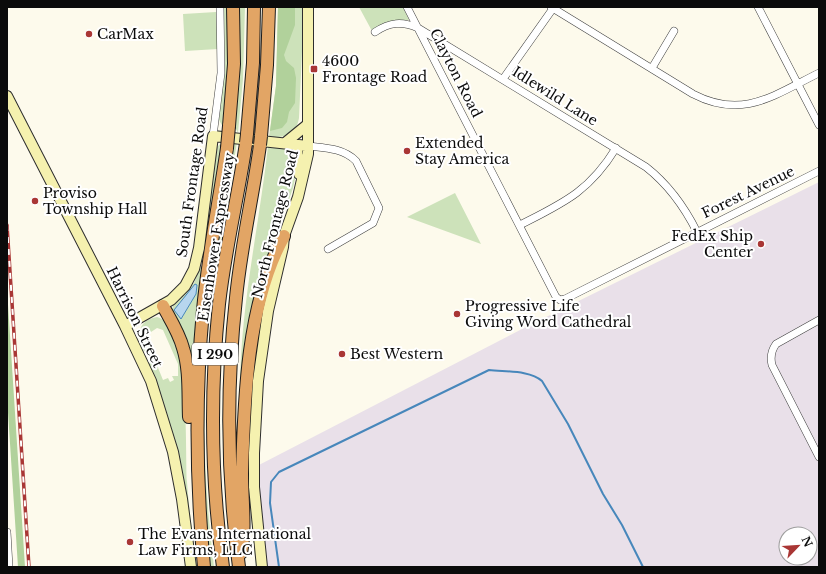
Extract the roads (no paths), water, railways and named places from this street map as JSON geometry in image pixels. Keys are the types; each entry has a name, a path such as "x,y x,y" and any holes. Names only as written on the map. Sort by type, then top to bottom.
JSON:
{"highway":[{"path":"204,567 200,523 196,417 205,294 229,126 234,64 233,7"},
{"name":"Eisenhower Expressway","path":"223,567 214,465 214,367 224,270 246,139 253,63 254,7"},
{"name":"Eisenhower Expressway","path":"239,567 230,476 228,434 230,361 241,262 260,140 267,65 269,7"},
{"path":"239,567 244,537 244,434 251,350 264,286 284,236"},
{"path":"163,306 180,337 186,360 194,510 200,523"}],"main road":[{"name":"North Frontage Road","path":"262,567 254,487 256,397 262,345 275,278 283,247 284,236 299,190 308,154 308,7"},
{"name":"Harrison Street","path":"7,96 125,326 151,381 167,431 181,493 191,567"},
{"path":"285,143 307,125"},
{"path":"213,136 308,146"},
{"name":"South Frontage Road","path":"125,326 163,306 185,286 194,269 199,248 213,136"},
{"path":"294,203 299,174 297,145"}],"street":[{"name":"South Frontage Road","path":"213,136 221,73 220,7"},
{"name":"Clayton Road","path":"407,7 556,296 560,300"},
{"path":"503,79 553,7 705,100 728,106 738,106 758,102 819,73"},
{"path":"758,7 819,125"},
{"name":"Idlewild Lane","path":"375,32 395,23 409,24 418,28 646,166 663,180 681,203 697,232"},
{"path":"652,68 674,31"},
{"path":"308,146 334,149 350,155 356,162 380,208 373,222 328,249"},
{"path":"520,225 562,204 583,190 606,164 616,148"},
{"name":"Forest Avenue","path":"560,300 565,299 819,171"},
{"path":"819,320 785,337 772,348 772,365 819,456"},
{"path":"7,532 9,567"}],"water":[{"path":"195,284 197,285 196,294 181,319 174,310"}],"waterway":[{"path":"279,567 270,503 271,482 279,472 489,370 524,373 537,377 542,381 568,424 603,494 622,525 643,567"}],"railway":[{"path":"7,225 29,567"}],"place":[{"name":"CarMax","path":"89,34"},
{"name":"4600 Frontage Road","path":"314,69"},
{"name":"Extended Stay America","path":"407,151"},
{"name":"Proviso Township Hall","path":"35,201"},
{"name":"FedEx Ship Center","path":"761,244"},
{"name":"Progressive Life Giving Word Cathedral","path":"457,314"},
{"name":"Best Western","path":"342,354"},
{"name":"The Evans International Law Firms, LLC","path":"130,542"}]}
